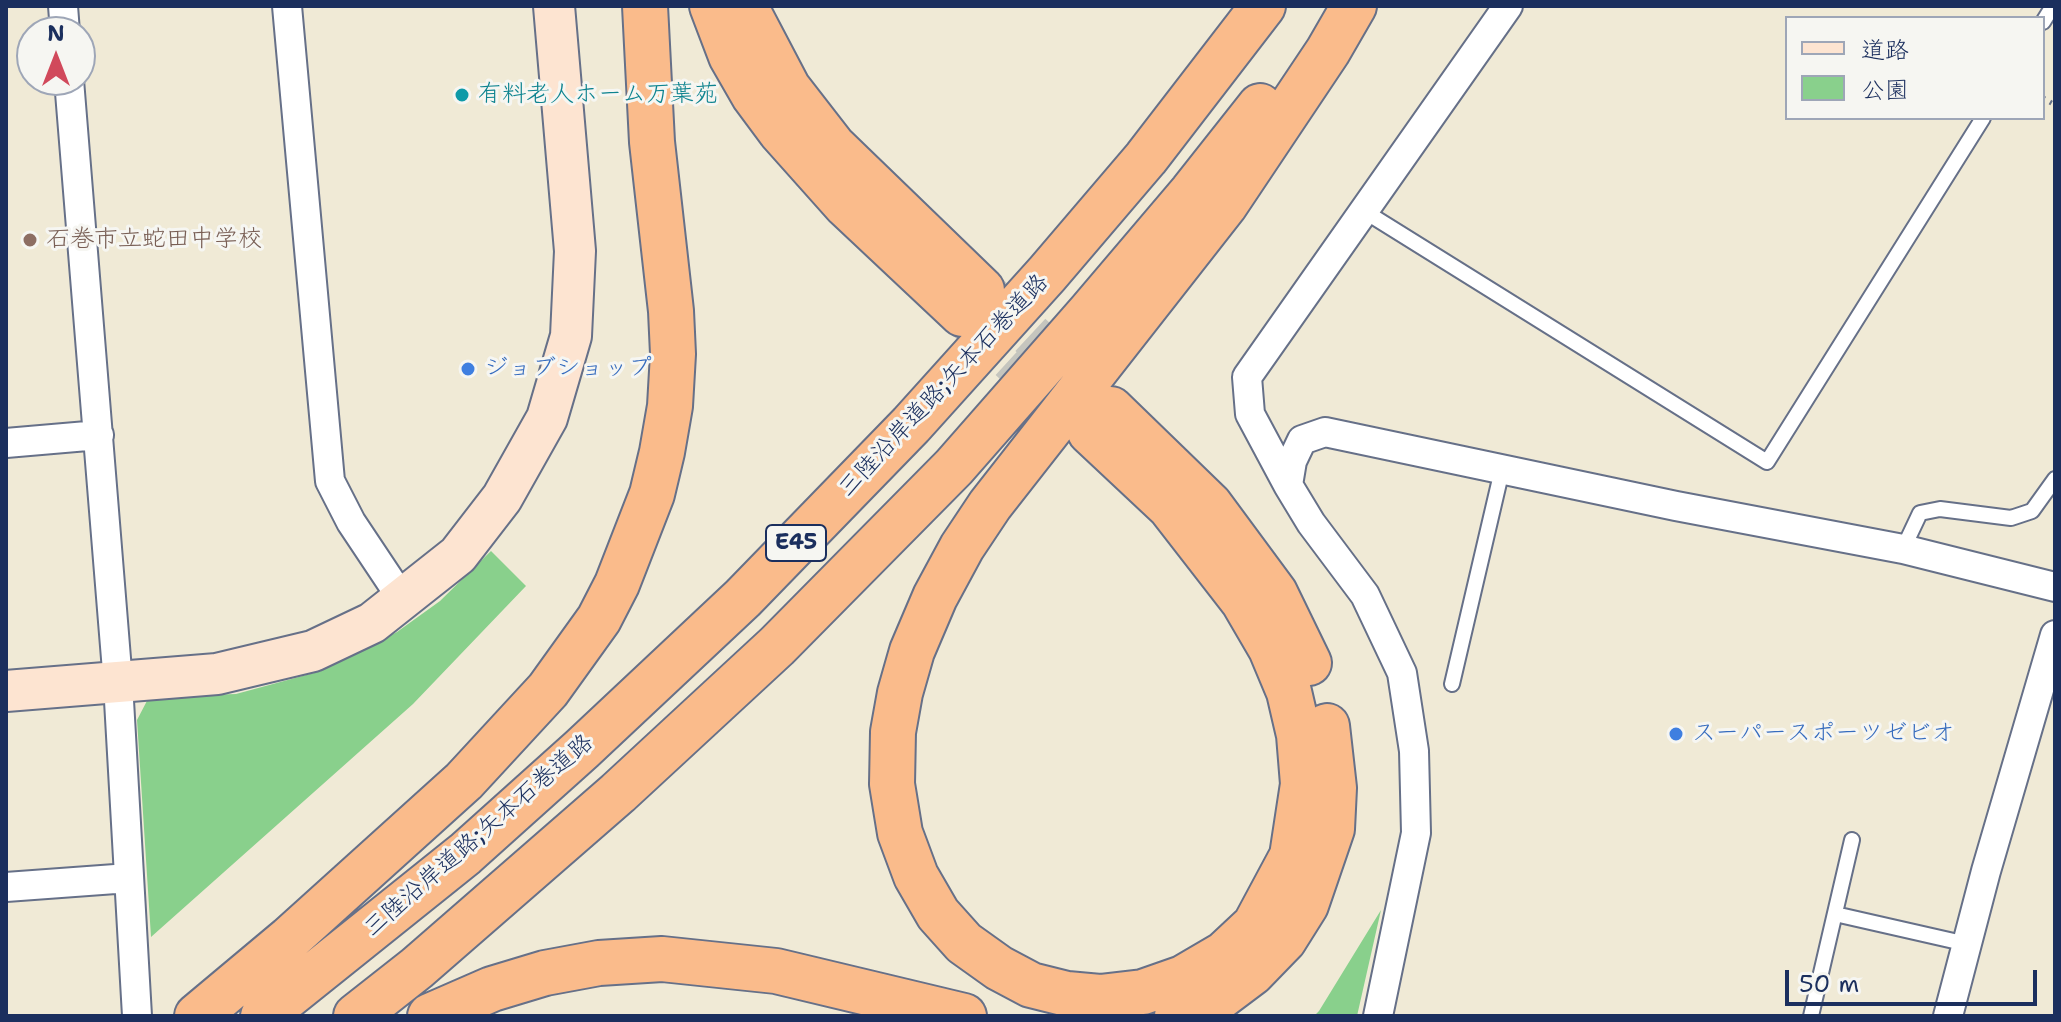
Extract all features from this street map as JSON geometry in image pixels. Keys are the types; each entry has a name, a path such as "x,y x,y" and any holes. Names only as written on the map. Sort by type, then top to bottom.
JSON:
{"highway":[{"path":"197,1016 289,939 464,781 548,690 599,619 617,584 652,494 670,406 673,354 652,142 645,6"},
{"path":"712,6 731,56 754,96 780,131 846,205 972,302 833,146 788,88 745,6"},
{"name":"三陸沿岸道路;矢本石巻道路","path":"263,1016 465,854 743,598 911,425 1047,274 1146,158 1263,6"},
{"name":"E45","path":"356,1016 417,968 618,793 777,646 954,467 1192,192 1337,6"},
{"path":"1177,1016 1216,1000 1252,973 1284,940 1306,905 1332,829 1334,788 1331,746 1316,682 1305,652 1275,593 1210,505 1100,421 1243,601 1271,649 1289,692 1299,735 1303,784 1292,856 1255,925 1224,954 1183,978 1143,992 1100,997 1067,994 1031,985 999,968 964,943 938,914 916,876 900,833 892,784 893,732 912,651 962,547 990,505 1225,205 1328,51 1354,6"},
{"path":"430,1016 492,989 545,973 599,963 662,959 776,971 964,1016"}],"street":[{"path":"287,6 330,481 351,522 403,600"},
{"path":"6,691 217,674 313,651 372,623 458,555 502,498 547,418 571,336 575,251 554,6"},
{"path":"1378,1016 1416,833 1414,751 1402,673 1365,595 1311,523 1250,414 1247,377 1508,6"},
{"path":"70,96 118,683 137,1016"},
{"path":"1288,485 1292,461 1302,440 1325,432 1676,506 1903,549 2055,587"},
{"path":"6,443 99,435"},
{"path":"1948,1016 2055,635"},
{"path":"6,887 129,878"}],"lane":[{"path":"1364,211 1767,462 1982,120"},
{"path":"1452,684 1502,470"},
{"path":"1903,549 1920,513 1940,509 2011,518 2032,511 2055,479"},
{"path":"1811,1016 1852,840"},
{"path":"1835,914 1967,944"}],"green space":[{"path":"491,551 526,586 413,704 151,937 137,720 149,697 236,694 321,671 397,632 440,601"},
{"path":"1381,910 1357,1016 1314,1016 1319,1011"}],"tunnel":[{"path":"982,290 1080,381"},
{"path":"962,314 1090,432"}],"place":[{"name":"有料老人ホーム万葉苑","path":"462,95"},
{"name":"石巻市立蛇田中学校","path":"30,240"},
{"name":"ジョブショップ","path":"468,369"},
{"name":"スーパースポーツゼビオ","path":"1676,734"}]}
